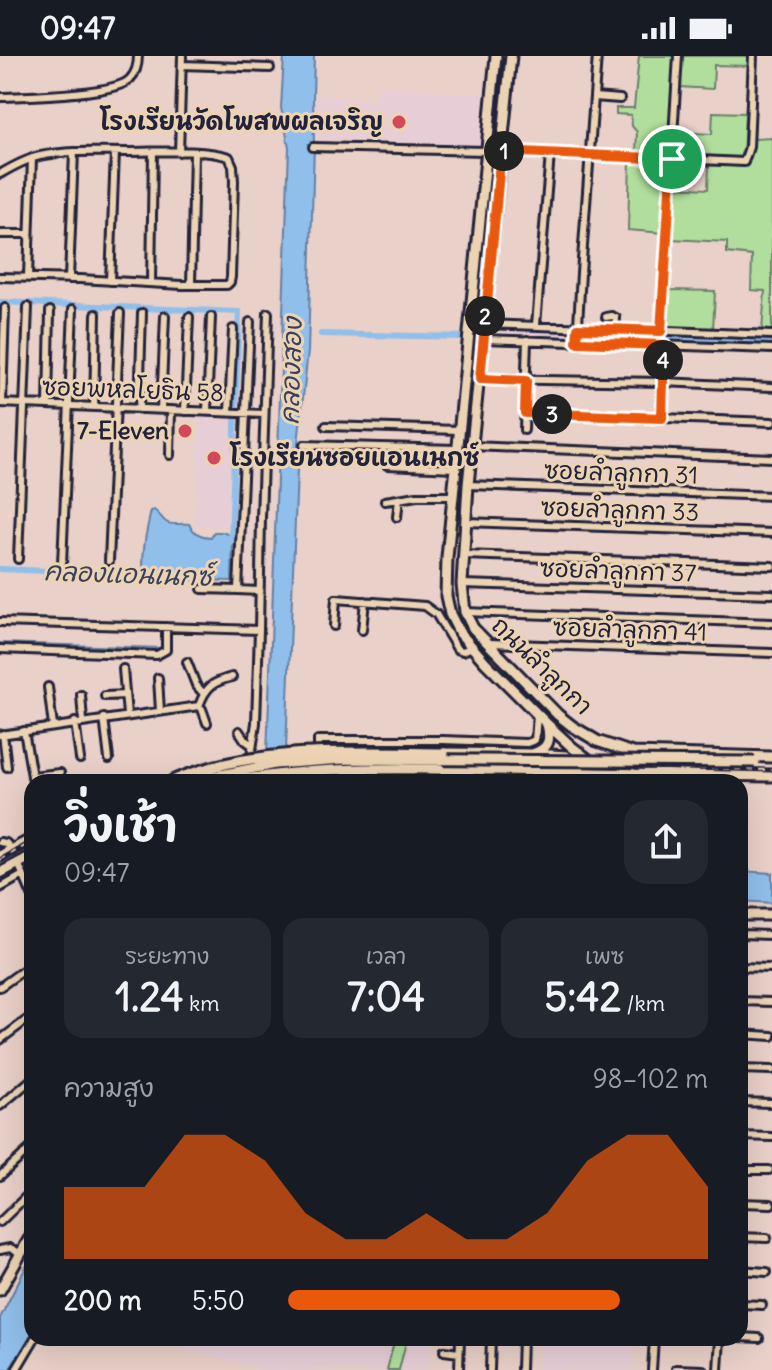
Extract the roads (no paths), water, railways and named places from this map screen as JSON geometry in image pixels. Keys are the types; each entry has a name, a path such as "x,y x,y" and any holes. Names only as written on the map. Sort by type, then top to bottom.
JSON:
{"main road":[{"name":"ถนนลำลูกกา","path":"496,56 446,582 440,607 472,647 572,747 589,760 621,772"},
{"name":"ถนนลำลูกกา","path":"511,56 468,485 462,584 465,612 473,628 558,715 586,735 633,753 772,760"},
{"path":"532,754 543,750 548,742 546,723"},
{"path":"189,774 226,764 293,755 359,752 566,756 570,765 562,771"},
{"path":"223,774 266,765 343,759 772,760"},
{"name":"ถนนลำลูกกา","path":"275,774 319,769 440,769 696,774"},
{"name":"ถนนลำลูกกา","path":"748,775 772,776"},
{"path":"0,856 24,843"},
{"path":"0,873 24,860"},
{"path":"748,915 772,915"},
{"path":"0,1290 24,1249"}],"street":[{"path":"0,97 122,86 131,79 138,56"},
{"path":"179,152 182,56"},
{"path":"577,342 597,56"},
{"path":"661,331 678,56"},
{"path":"501,151 744,162 749,147 753,56"},
{"path":"182,65 270,68"},
{"path":"594,97 620,99"},
{"path":"313,147 486,151"},
{"path":"69,279 74,152"},
{"path":"0,174 32,158 74,152 179,152 229,157 234,181 230,282 221,286 0,277"},
{"path":"110,281 115,152"},
{"path":"151,283 153,152"},
{"path":"191,285 194,153"},
{"path":"536,325 550,154"},
{"path":"28,277 32,158"},
{"path":"0,234 29,234"},
{"path":"18,559 28,307"},
{"path":"1,403 5,308"},
{"path":"62,564 73,309"},
{"path":"48,405 50,311"},
{"path":"109,561 120,313"},
{"path":"139,409 142,313"},
{"path":"249,774 256,723 268,313"},
{"path":"94,407 96,314"},
{"path":"161,409 165,316"},
{"path":"185,411 189,317"},
{"path":"207,411 211,317"},
{"path":"606,317 616,318 615,330"},
{"path":"236,413 250,322"},
{"path":"484,324 772,335"},
{"path":"233,329 238,590"},
{"path":"484,339 772,349"},
{"path":"524,430 527,340"},
{"path":"662,418 664,345"},
{"path":"480,379 772,387"},
{"name":"ซอยพหลโยธิน 58","path":"1,403 264,414"},
{"path":"170,455 171,410"},
{"path":"525,413 772,422"},
{"path":"326,426 459,430"},
{"path":"304,445 457,449"},
{"path":"472,446 772,458"},
{"path":"387,465 455,468"},
{"name":"ซอยลำลูกกา 31","path":"468,485 772,496"},
{"path":"385,501 431,495 453,496"},
{"path":"397,517 399,499"},
{"name":"ซอยลำลูกกา 33","path":"466,522 772,533"},
{"path":"464,555 772,566"},
{"name":"ซอยลำลูกกา 37","path":"462,584 772,594"},
{"path":"202,589 259,591"},
{"path":"325,598 440,607 457,649 463,651 472,647"},
{"path":"334,626 336,599"},
{"path":"362,630 365,601"},
{"path":"465,612 772,623"},
{"path":"0,622 259,630"},
{"path":"0,649 157,655 166,650 166,627"},
{"name":"ซอยลำลูกกา 41","path":"488,643 772,653"},
{"path":"187,662 204,694"},
{"path":"123,669 127,715"},
{"path":"199,706 204,694 216,681 232,677"},
{"path":"158,678 160,711"},
{"path":"48,687 53,726"},
{"path":"80,759 81,695"},
{"path":"105,696 125,695"},
{"path":"7,767 2,734 199,706"},
{"path":"199,706 207,723"},
{"path":"327,774 319,759 318,740 527,743 535,740 537,713"},
{"path":"104,718 109,759"},
{"path":"24,731 31,774"},
{"path":"239,731 252,745"},
{"path":"333,774 339,740"},
{"path":"55,774 60,773"},
{"path":"0,842 6,843 12,850"},
{"path":"0,888 23,875 18,863"},
{"path":"748,934 772,935"},
{"path":"748,967 772,968"},
{"path":"0,987 24,970"},
{"path":"748,1001 772,1002"},
{"path":"0,1040 24,1022"},
{"path":"748,1034 772,1036"},
{"path":"748,1069 772,1070"},
{"path":"0,1106 24,1086"},
{"path":"748,1102 772,1103"},
{"path":"748,1136 772,1137"},
{"path":"0,1176 24,1154"},
{"path":"748,1170 769,1170"},
{"path":"0,1222 24,1199"},
{"path":"748,1203 771,1204"},
{"path":"748,1237 767,1238"},
{"path":"0,1250 10,1248 21,1254"},
{"path":"748,1271 767,1272"},
{"path":"748,1304 762,1305"},
{"path":"748,1337 759,1338"},
{"path":"16,1370 30,1346"},
{"path":"459,1346 459,1370"},
{"path":"490,1370 491,1346"},
{"path":"521,1370 522,1346"},
{"path":"652,1370 654,1346"},
{"path":"718,1370 720,1346"},
{"path":"444,1351 459,1353"},
{"path":"676,1369 703,1370"}],"water":[{"name":"คลองสอง","path":"284,56 314,56 308,351 298,444 286,750 298,774 270,774 267,754 289,147 281,108"},
{"path":"590,333 772,339 772,347 590,340"},
{"path":"154,510 166,522 189,524 201,535 211,537 214,532 222,532 233,536 232,581 144,578 144,544 151,511"},
{"path":"748,872 772,873 772,903 748,902"},
{"path":"24,1271 24,1346 9,1370 0,1370 0,1318"}],"waterway":[{"name":"คลองแอนเนกซ์","path":"0,302 239,312 231,541"},
{"path":"321,334 464,337"},
{"name":"คลองแอนเนกซ์","path":"0,569 148,575"},
{"path":"0,643 162,648"}],"railway":[{"path":"221,774 266,766 349,760 772,770"},
{"path":"0,860 24,846"}],"place":[{"name":"โรงเรียนวัดโพสพผลเจริญ","path":"399,122"},
{"name":"7-Eleven","path":"185,431"},
{"name":"โรงเรียนซอยแอนเนกซ์","path":"214,458"}]}
